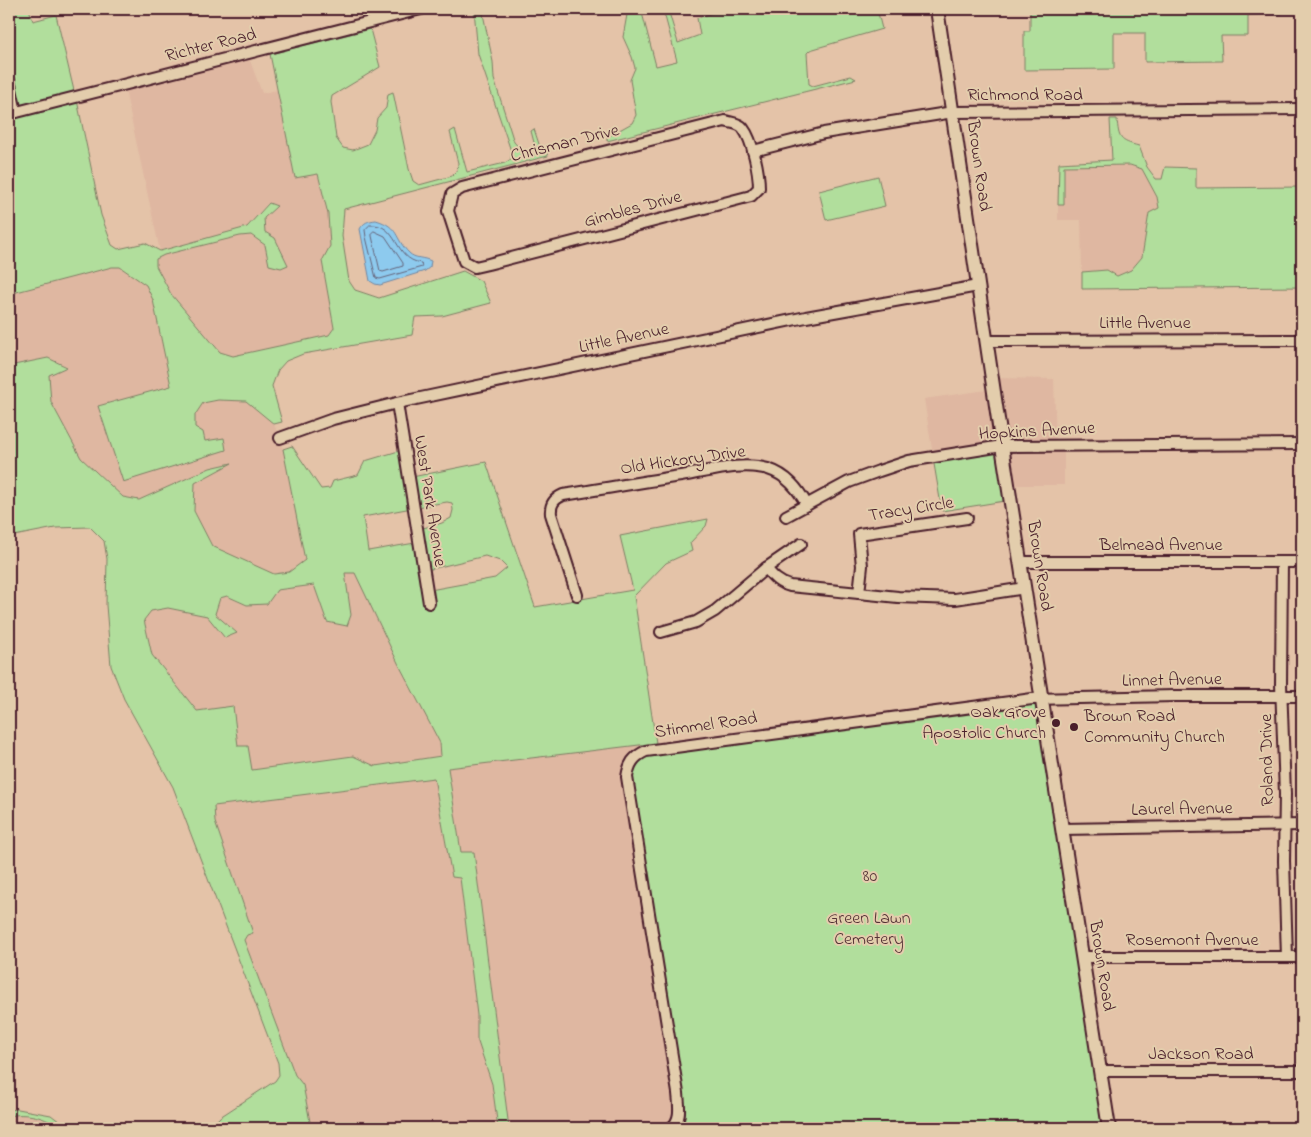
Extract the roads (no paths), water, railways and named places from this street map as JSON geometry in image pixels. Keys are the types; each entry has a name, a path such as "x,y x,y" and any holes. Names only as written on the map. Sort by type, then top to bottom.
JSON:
{"main road":[{"name":"Brown Road","path":"937,9 1002,446 1109,1128"}],"street":[{"name":"Richter Road","path":"13,113 421,9"},
{"path":"9,80 13,113"},
{"name":"Richmond Road","path":"753,150 824,133 953,112 1302,109"},
{"name":"Chrisman Drive","path":"476,267 464,260 448,212 452,194 462,188 725,121 738,124 743,128 753,150"},
{"name":"Gimbles Drive","path":"476,267 751,196 759,188 759,175 753,150"},
{"name":"Little Avenue","path":"280,438 333,419 397,403 806,317 978,286"},
{"name":"Little Avenue","path":"987,341 1302,340"},
{"name":"West Park Avenue","path":"397,403 429,603"},
{"name":"Hopkins Avenue","path":"786,516 849,482 902,464 1002,446 1302,444"},
{"name":"Old Hickory Drive","path":"577,595 551,514 552,503 556,498 563,495 716,470 753,467 768,470 782,476 795,487 807,505"},
{"name":"Tracy Circle","path":"859,593 862,566 859,534 967,518"},
{"path":"661,632 696,622 715,611 766,568 801,544"},
{"name":"Belmead Avenue","path":"1021,562 1302,562"},
{"name":"Roland Drive","path":"1282,562 1284,862 1287,957"},
{"path":"766,568 773,578 790,586 859,593 955,599 1025,588"},
{"name":"Linnet Avenue","path":"1042,699 1302,696"},
{"name":"Stimmel Road","path":"671,1128 675,1125 680,1114 678,1093 627,777 629,766 636,756 646,751 658,749 1042,699"},
{"name":"Laurel Avenue","path":"1062,828 1302,825"},
{"name":"Rosemont Avenue","path":"1082,957 1302,957"},
{"name":"Jackson Road","path":"1100,1071 1302,1071"}],"water":[{"path":"376,220 393,230 404,248 411,255 431,261 430,267 425,271 380,285 370,281 360,229 366,222"}],"place":[{"name":"Oak Grove Apostolic Church","path":"1056,723"},
{"name":"Brown Road Community Church","path":"1074,727"}],"park label":[{"name":"80","path":"870,877"},
{"name":"Green Lawn Cemetery","path":"869,930"}]}
